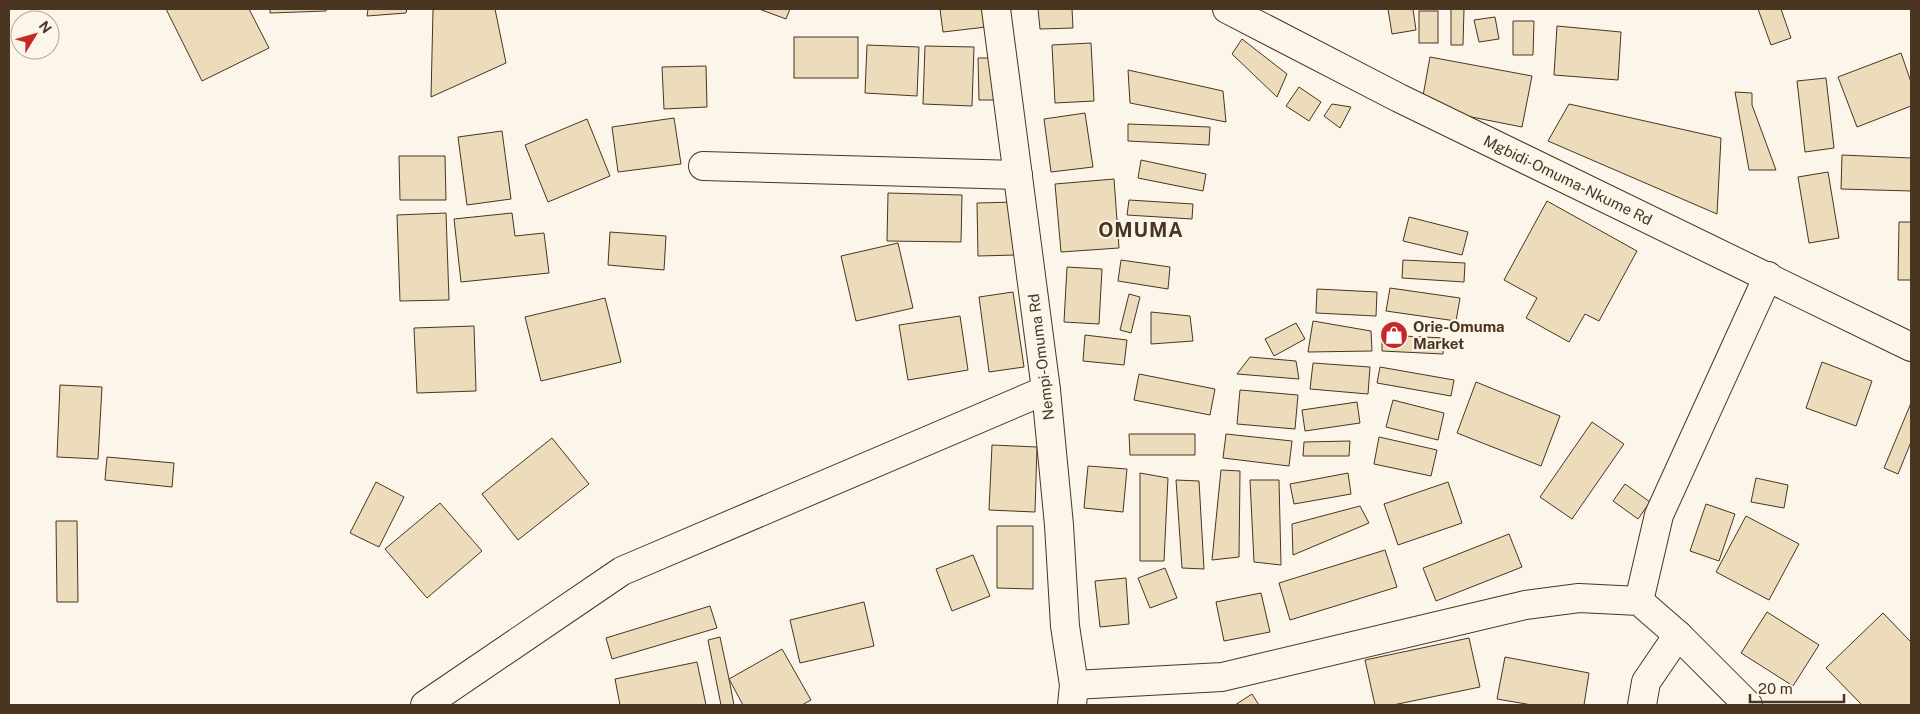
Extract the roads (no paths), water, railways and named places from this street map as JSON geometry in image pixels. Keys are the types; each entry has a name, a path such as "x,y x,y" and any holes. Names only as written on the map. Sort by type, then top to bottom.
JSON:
{"street":[{"name":"Nempi-Omuma Rd","path":"996,9 1046,390 1059,525 1065,626 1073,695"},
{"name":"Mgbidi-Omuma-Nkume Rd","path":"1227,9 1400,98 1911,347"},
{"path":"704,166 1018,175"},
{"path":"1639,601 1659,515 1768,276"},
{"path":"425,705 622,571 1046,390"},
{"path":"1073,695 1222,677 1525,605 1579,598 1639,601 1678,635 1748,705"},
{"path":"1642,705 1646,682 1678,635"}],"place":[{"name":"Orie-Omuma Market","path":"1394,335"}],"district":[{"name":"OMUMA","path":"1141,230"}]}
